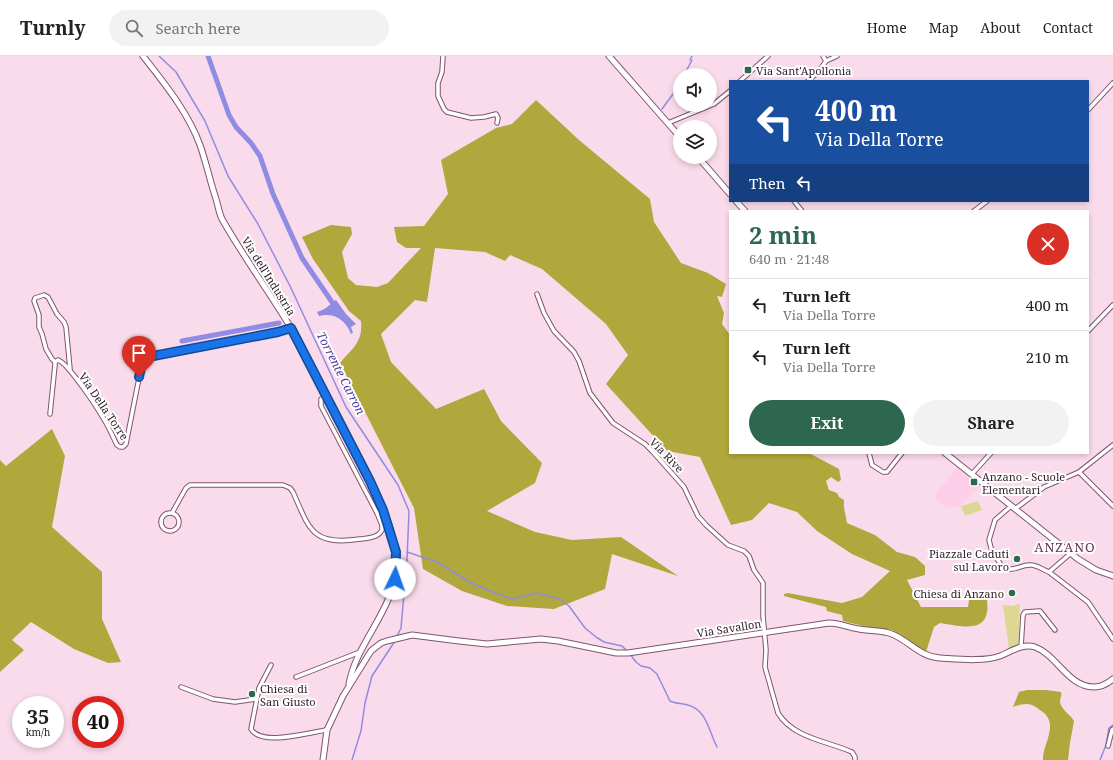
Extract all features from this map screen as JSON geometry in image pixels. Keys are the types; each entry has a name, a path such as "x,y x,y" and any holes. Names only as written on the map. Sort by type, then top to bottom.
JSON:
{"main road":[{"name":"Via dell'Industria","path":"143,56 167,86 181,108 200,146 221,217 249,264 291,328 370,481 383,510 396,552 395,579 390,597 360,652 351,673 349,686"},
{"path":"609,56 673,128"},
{"path":"704,164 729,192"},
{"path":"737,202 744,210"},
{"path":"947,454 1070,553 1091,567 1113,576"},
{"name":"Via Savallon","path":"349,686 371,652 381,643 406,635 418,635 458,642 487,644 541,639 558,640 607,652 630,653 836,623 860,630 889,633 926,656 939,658 987,658 998,656 1021,647"},
{"path":"1021,647 1034,647 1043,652 1075,681 1082,685 1097,687 1113,680"},
{"path":"324,760 327,730 349,686"}],"street":[{"path":"443,56 442,70 438,87 438,96 442,106 447,112 471,118 496,114 498,118 497,123"},
{"path":"741,80 768,56"},
{"path":"822,56 826,61"},
{"path":"809,80 819,71 826,61 837,56"},
{"path":"1089,109 1113,83"},
{"path":"668,123 714,104 729,92"},
{"path":"975,210 986,202"},
{"name":"Via Rive","path":"537,294 544,313 554,331 574,352 579,361 590,393 613,423 645,444 653,452 684,487 698,516 706,525 728,545 744,551 749,556 754,570 763,583 766,675 781,719 794,729 810,738 830,743 852,752 855,760"},
{"path":"50,414 55,362 46,349 38,323 39,315 34,301 35,298 39,296 44,295 48,297 57,314 64,322 66,327 70,370"},
{"path":"1089,330 1113,305"},
{"name":"Via Della Torre","path":"55,362 58,360 61,361 70,370 102,416 117,444 120,447 123,447 126,444 144,359 278,332 291,328"},
{"path":"172,513 186,488 190,485 283,485 290,488 293,492 307,522 316,533 327,540 344,541 369,538 379,534 382,530 382,525 377,513 321,406 321,399 326,396"},
{"path":"1113,445 1079,472 1044,487 995,520 989,540 991,548 1002,567 1009,570 1030,565 1049,572 1088,602 1113,639"},
{"path":"869,454 872,465 883,472 887,472 901,454"},
{"path":"972,474 990,454"},
{"path":"1079,472 1113,506"},
{"path":"377,513 383,510"},
{"path":"172,513 178,518 178,524 172,530 167,530 162,526 161,520 166,514 172,513"},
{"path":"1049,572 1070,553"},
{"path":"1021,647 1023,616 1025,612 1040,611 1055,630"},
{"path":"296,676 360,652"},
{"path":"271,665 258,688 251,729 253,733 261,737 284,738 327,730"},
{"path":"181,687 214,699 235,702 256,699"},
{"path":"1108,746 1113,729"}],"shaded area":[{"path":"536,100 579,140 650,199 654,222 681,263 708,273 726,284 722,297 717,296 724,313 722,324 729,334 729,454 811,454 839,469 841,480 838,482 831,477 826,481 829,490 837,493 839,497 844,500 847,523 875,535 897,552 915,557 925,566 925,575 907,580 921,607 968,607 970,593 987,599 987,612 985,619 975,626 940,623 934,627 926,652 892,630 863,626 843,621 842,615 827,611 826,607 784,596 784,594 788,593 842,603 862,597 890,571 852,554 817,531 797,512 769,503 752,520 731,525 700,457 667,451 606,384 628,355 606,324 542,269 510,255 505,261 485,252 435,248 427,302 415,300 381,334 391,362 436,409 484,389 501,421 542,463 535,483 487,511 535,532 572,540 621,537 678,576 612,554 605,589 554,609 507,606 462,591 423,569 414,508 340,363 359,340 361,321 349,311 313,259 302,237 331,225 351,227 352,234 342,252 348,278 356,285 377,287 388,283 421,248 406,248 397,242 394,227 424,226 448,194 441,160 496,128 512,124"},
{"path":"336,300 346,314 356,324 351,327 353,333 351,334 343,321 339,318 330,315 319,316 317,312 325,309"},
{"path":"52,429 65,456 52,527 102,572 102,619 121,662 108,663 74,649 31,622 12,640 24,650 0,672 0,460 6,466"},
{"path":"957,467 980,487 975,490 975,492 970,495 961,505 948,508 934,497"},
{"path":"978,501 982,510 965,516 961,506"},
{"path":"1019,604 1018,645 1009,649 1003,605 1012,606"},
{"path":"1027,690 1061,692 1061,705 1074,721 1068,760 1043,760 1050,731 1049,720 1045,714 1031,704 1013,707 1019,692"}],"waterway":[{"name":"Torrente Carron","path":"159,56 176,72 205,121 228,176 258,224 291,288 346,407 398,485 409,511 407,559 401,628 397,636"},
{"path":"208,56 229,115 236,127 251,143 260,156 273,194 302,258 336,308"},
{"path":"690,60 692,56"},
{"path":"688,68 692,60"},
{"path":"662,109 673,94"},
{"path":"182,341 279,323"},
{"path":"407,552 437,562 466,580 487,590 512,599 537,593 560,599 569,606 585,628 596,637 604,642 622,646 627,651"},
{"name":"Torrente Carron","path":"352,760 361,731 365,703 372,676 395,641"},
{"path":"630,654 641,666 650,668 657,674 670,701 688,705 699,712 707,722 717,747"},
{"path":"1100,760 1106,745 1109,728 1113,725"}],"place":[{"name":"Via Sant'Apollonia","path":"748,70"},
{"name":"Anzano - Scuole Elementari","path":"974,482"},
{"name":"Piazzale Caduti sul Lavoro","path":"1017,559"},
{"name":"Chiesa di Anzano","path":"1012,593"},
{"name":"Chiesa di San Giusto","path":"252,694"}],"district":[{"name":"ANZANO","path":"1065,547"}],"route":[{"path":"139,377 142,363 144,359 148,357 278,332 291,328 370,481 383,510 396,552 395,579"}]}
